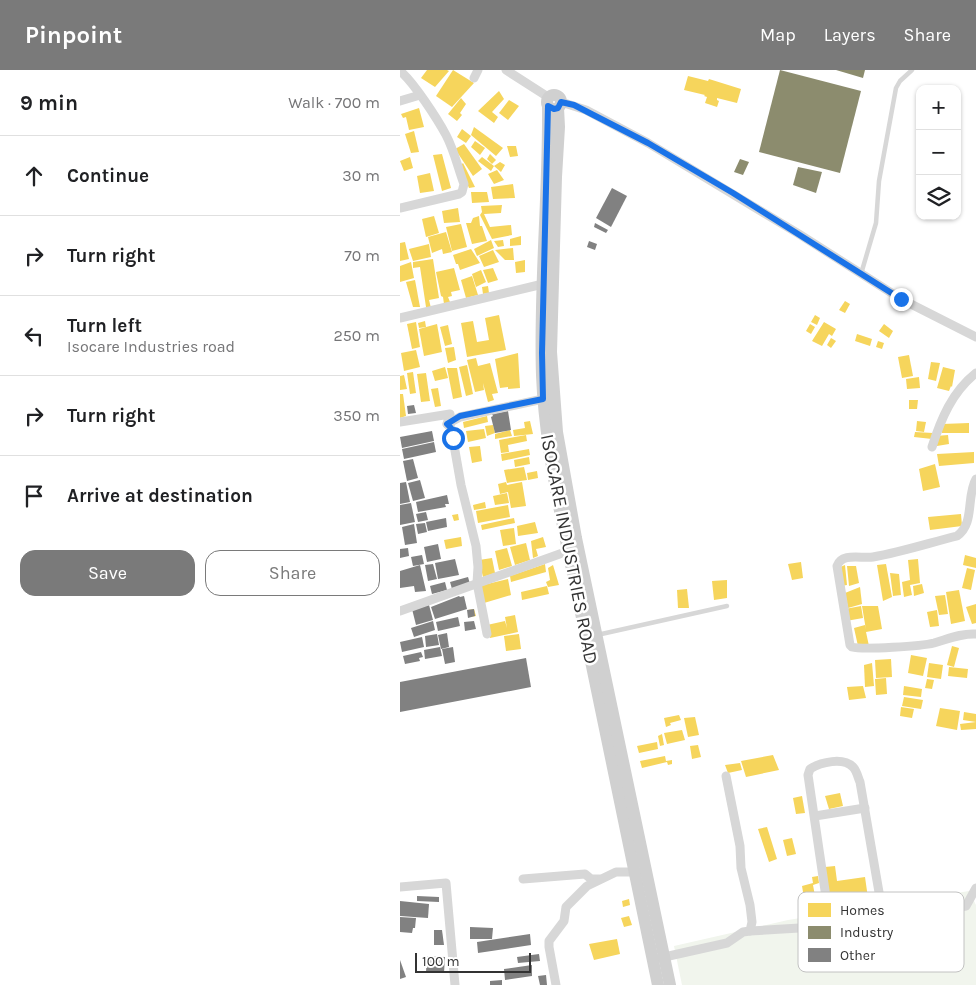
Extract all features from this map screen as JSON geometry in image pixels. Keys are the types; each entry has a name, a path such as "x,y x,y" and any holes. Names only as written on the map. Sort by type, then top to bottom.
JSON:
{"street":[{"path":"506,70 554,103 586,110 648,143 758,208 901,299 976,337"},
{"path":"400,71 420,95 447,136 464,184 464,189 459,194 400,208"},
{"path":"400,101 420,95"},
{"name":"ISOCARE INDUSTRIES ROAD","path":"554,103 543,284 543,399 552,471 568,551 592,636"},
{"name":"ISOCARE INDUSTRIES ROAD","path":"554,103 559,127 551,352 553,394 566,485 592,636 658,958 658,985"},
{"path":"400,318 543,284"},
{"path":"932,447 941,420 956,394 966,381 976,373"},
{"path":"447,424 460,416 543,399"},
{"path":"400,422 450,414 447,424"},
{"path":"447,424 451,428 461,485 476,546 477,583 486,634"},
{"path":"976,479 971,492 967,525 957,536 871,557 843,559 839,561 838,566 850,645 852,647 885,647 932,643 956,636 976,634"},
{"path":"400,611 568,551"},
{"path":"826,892 808,775 810,769 826,762 842,762 849,764 855,769 860,782 880,892"},
{"path":"726,776 740,846 744,882 750,905 752,922 750,931"},
{"path":"815,816 865,808"},
{"path":"556,985 549,941 561,926 566,907 587,886 600,879 616,872 640,872"},
{"path":"523,879 585,874 591,879 600,879"},
{"path":"400,887 446,883 455,985"},
{"path":"964,906 976,888"},
{"path":"658,958 727,943 743,932 798,928"},
{"name":"ISOCARE INDUSTRIES ROAD","path":"658,958 670,985"}],"lane":[{"path":"861,274 876,224 880,181 896,88 900,80 912,70"},
{"path":"592,636 727,606"}],"shaded area":[{"path":"969,891 976,905 976,985 682,985 674,946 798,918 798,972 964,972 963,892"}],"building: Homes":[{"path":"427,70 449,71 435,87 421,78"},
{"path":"453,70 474,83 452,107 436,96"},
{"path":"688,76 708,81 709,79 741,89 737,103 717,98 719,101 717,107 705,103 707,97 705,95 684,90"},
{"path":"499,91 504,99 492,112 498,117 494,123 478,111"},
{"path":"461,98 466,104 460,113 462,115 457,121 448,114"},
{"path":"509,100 519,106 508,120 499,113"},
{"path":"419,108 424,127 409,130 406,117 403,118 401,114"},
{"path":"474,127 503,148 496,156 471,135"},
{"path":"462,129 471,136 466,143 457,137"},
{"path":"414,131 419,152 411,153 405,134"},
{"path":"475,141 485,148 480,155 471,147"},
{"path":"464,144 482,169 473,176 455,149"},
{"path":"507,146 516,146 518,156 510,157"},
{"path":"442,154 451,188 442,191 433,155"},
{"path":"490,154 496,160 492,164 487,159"},
{"path":"410,157 413,168 404,171 400,161"},
{"path":"482,157 494,166 491,171 478,161"},
{"path":"500,162 505,165 501,172 494,166"},
{"path":"463,163 475,187 469,188 460,166"},
{"path":"497,170 504,180 494,184 488,174"},
{"path":"430,173 434,191 420,193 417,176"},
{"path":"513,184 515,198 493,199 491,187"},
{"path":"471,192 487,192 489,202 472,203"},
{"path":"502,205 501,213 484,214 490,227 511,225 512,235 492,239 480,215 482,212 481,206"},
{"path":"458,208 460,222 444,223 442,211"},
{"path":"434,216 439,233 426,237 422,219"},
{"path":"479,216 480,226 482,226 487,241 472,244 466,223 471,223 473,218"},
{"path":"461,224 467,247 452,251 446,227"},
{"path":"446,232 452,252 443,254 442,249 432,253 428,237"},
{"path":"521,236 521,245 510,246 510,239"},
{"path":"491,240 494,248 477,256 474,249"},
{"path":"503,240 504,246 498,247 494,241"},
{"path":"405,242 409,259 400,261 400,243"},
{"path":"429,244 431,257 413,261 409,249"},
{"path":"513,248 514,260 505,260 495,250"},
{"path":"471,249 480,263 460,270 453,255"},
{"path":"493,250 499,262 484,267 479,256"},
{"path":"433,259 439,298 429,300 431,308 426,307 420,267 413,268 413,262"},
{"path":"525,260 525,272 516,273 515,262"},
{"path":"411,262 414,278 400,282 400,266"},
{"path":"454,268 460,290 451,292 452,296 448,297 450,302 444,304 436,272"},
{"path":"493,268 498,280 488,283 483,270"},
{"path":"481,270 486,282 476,287 472,274"},
{"path":"472,276 478,295 466,298 461,280"},
{"path":"415,280 420,307 413,307 406,282"},
{"path":"488,286 489,293 483,294 482,287"},
{"path":"845,301 850,304 845,313 839,310"},
{"path":"499,315 506,350 467,357 461,323 473,321 477,342 489,340 485,318"},
{"path":"815,315 820,318 817,325 811,322"},
{"path":"425,321 426,327 419,328 418,323"},
{"path":"416,322 420,347 412,349 407,324"},
{"path":"824,322 836,329 832,336 829,334 822,346 812,341"},
{"path":"437,324 442,352 424,356 419,329"},
{"path":"810,324 815,327 811,334 806,331"},
{"path":"884,324 893,331 889,338 879,331"},
{"path":"448,325 452,344 445,346 440,327"},
{"path":"857,334 872,339 870,346 855,341"},
{"path":"831,338 836,341 831,348 827,345"},
{"path":"878,341 884,343 882,349 876,347"},
{"path":"454,347 456,360 448,363 445,348"},
{"path":"416,350 420,367 404,371 401,353"},
{"path":"518,353 520,388 500,388 495,359"},
{"path":"909,355 913,376 902,378 898,357"},
{"path":"476,358 478,366 490,363 498,393 492,394 494,400 488,402 483,383 484,390 475,392 467,360"},
{"path":"931,362 940,363 936,381 928,379"},
{"path":"467,365 473,394 466,396 459,367"},
{"path":"445,367 448,378 435,381 432,371"},
{"path":"943,367 955,370 952,387 949,391 937,388"},
{"path":"447,368 457,368 462,397 453,399"},
{"path":"413,372 416,393 410,394 407,373"},
{"path":"426,373 430,401 421,402 417,374"},
{"path":"404,375 407,389 400,390 400,376"},
{"path":"919,377 920,388 907,389 906,379"},
{"path":"438,388 441,406 435,407 431,389"},
{"path":"400,394 403,394 406,416 400,418"},
{"path":"909,400 918,400 917,409 909,409"},
{"path":"487,416 488,422 464,428 463,422"},
{"path":"530,421 533,434 514,436 513,430 525,428 524,422"},
{"path":"917,421 926,422 924,432 916,431"},
{"path":"969,423 969,433 942,433 942,424"},
{"path":"493,425 495,433 487,436 485,426"},
{"path":"484,429 486,438 468,442 466,431"},
{"path":"510,430 512,436 495,439 495,434"},
{"path":"915,432 933,433 932,439 914,437"},
{"path":"526,435 527,441 508,445 509,452 501,453 499,440"},
{"path":"948,435 949,444 937,446 936,436"},
{"path":"480,446 482,461 472,463 469,447"},
{"path":"529,449 530,455 502,461 501,454"},
{"path":"974,452 974,463 939,466 937,454"},
{"path":"529,457 530,464 515,467 514,460"},
{"path":"935,464 940,487 923,491 919,469"},
{"path":"524,467 527,480 507,483 504,470"},
{"path":"537,471 538,478 528,480 527,473"},
{"path":"506,482 507,485 522,482 526,506 511,508 508,492 500,494 498,484"},
{"path":"507,493 509,503 495,505 493,496"},
{"path":"485,502 486,508 474,510 473,505"},
{"path":"508,505 510,517 478,523 476,511"},
{"path":"458,514 459,520 454,521 452,515"},
{"path":"961,514 962,526 930,530 928,517"},
{"path":"514,518 515,523 482,530 481,525"},
{"path":"535,522 538,533 518,536 517,526"},
{"path":"514,528 516,544 503,546 500,530"},
{"path":"461,537 462,546 446,549 444,540"},
{"path":"543,537 546,547 536,549 538,556 533,558 531,541"},
{"path":"526,543 530,560 515,565 510,547"},
{"path":"507,548 512,566 499,570 495,551"},
{"path":"965,555 976,558 976,568 963,565"},
{"path":"492,558 495,573 483,577 479,560"},
{"path":"918,559 920,583 910,585 912,595 904,597 902,582 910,580 908,560"},
{"path":"801,562 803,578 792,580 788,564"},
{"path":"545,564 546,572 511,582 510,576"},
{"path":"886,564 892,597 883,601 877,565"},
{"path":"553,565 559,585 548,587 546,582 550,580 548,568"},
{"path":"845,565 847,585 841,586 838,568"},
{"path":"847,566 856,566 859,583 849,586"},
{"path":"967,568 975,570 971,590 962,588"},
{"path":"890,573 899,574 901,595 893,596"},
{"path":"508,579 511,595 484,603 479,586"},
{"path":"727,580 727,598 714,600 712,581"},
{"path":"922,584 924,593 914,596 913,586"},
{"path":"547,586 549,594 522,600 521,592"},
{"path":"860,587 862,604 848,608 845,593"},
{"path":"687,589 689,608 678,608 677,590"},
{"path":"959,590 965,621 951,624 946,592"},
{"path":"945,595 948,614 939,615 935,596"},
{"path":"976,604 976,623 972,624 966,607"},
{"path":"861,606 863,618 846,621 845,609"},
{"path":"862,606 878,606 882,629 866,632 869,646 858,646 854,628 865,625 866,630"},
{"path":"474,609 476,616 470,617 468,610"},
{"path":"937,610 939,626 930,627 927,612"},
{"path":"515,615 518,632 490,638 487,625 505,621 507,628 505,617"},
{"path":"519,634 521,649 506,651 504,636"},
{"path":"952,646 959,648 954,667 947,665"},
{"path":"911,655 927,658 923,676 908,673"},
{"path":"891,659 892,677 876,678 875,660"},
{"path":"872,663 874,686 865,687 864,665"},
{"path":"929,663 943,665 941,679 927,677"},
{"path":"949,667 968,669 967,678 948,676"},
{"path":"886,678 887,694 876,695 875,679"},
{"path":"927,679 934,680 932,689 925,688"},
{"path":"863,686 866,698 849,700 847,687"},
{"path":"904,686 922,689 921,697 903,695"},
{"path":"904,697 923,700 921,709 902,706"},
{"path":"901,707 914,709 912,718 900,716"},
{"path":"940,708 960,711 957,730 936,726"},
{"path":"964,712 976,714 976,722 963,720"},
{"path":"679,715 681,720 670,723 671,725 666,727 664,718"},
{"path":"695,717 699,735 688,737 684,718"},
{"path":"976,722 976,729 961,730 960,724"},
{"path":"682,730 685,740 667,744 664,733"},
{"path":"662,734 664,745 660,746 658,736"},
{"path":"657,742 658,749 639,753 637,746"},
{"path":"698,745 701,757 692,759 690,746"},
{"path":"773,755 779,770 746,777 741,761"},
{"path":"665,756 666,761 672,760 672,764 668,765 667,762 642,768 640,761"},
{"path":"740,763 742,770 728,773 725,765"},
{"path":"840,793 843,806 829,809 825,796"},
{"path":"802,796 805,813 796,814 793,798"},
{"path":"767,827 777,859 769,862 758,829"},
{"path":"792,838 796,854 787,856 783,840"},
{"path":"835,866 837,881 865,877 867,892 829,892 825,867"},
{"path":"818,876 819,883 813,885 814,892 803,892 802,886 813,883 812,877"},
{"path":"629,899 630,905 623,907 622,901"},
{"path":"629,916 632,925 624,927 621,918"},
{"path":"617,939 620,954 594,960 589,944"}],"building: Industry":[{"path":"780,70 861,91 840,173 759,152"},
{"path":"836,70 865,70 863,78"},
{"path":"740,159 749,162 743,175 734,172"},
{"path":"798,167 822,172 816,193 793,185"}],"building: Other":[{"path":"612,188 627,196 611,227 596,218"},
{"path":"595,223 608,230 606,233 594,227"},
{"path":"589,241 597,244 595,250 587,247"},
{"path":"414,405 416,413 408,414 407,406"},
{"path":"508,411 511,430 495,433 492,414"},
{"path":"432,431 434,441 402,448 400,437"},
{"path":"434,442 436,452 404,459 402,449"},
{"path":"413,459 418,478 407,481 403,461"},
{"path":"420,480 425,498 413,501 408,483"},
{"path":"406,482 410,502 400,504 400,483"},
{"path":"447,495 449,504 445,504 446,507 418,512 416,502"},
{"path":"411,503 415,522 400,525 400,505"},
{"path":"426,512 428,520 418,522 416,514"},
{"path":"446,518 447,527 428,531 426,522"},
{"path":"425,523 427,532 418,534 416,524"},
{"path":"414,524 417,543 405,545 402,527"},
{"path":"438,544 441,559 427,562 424,547"},
{"path":"408,548 409,556 400,558 400,549"},
{"path":"422,555 424,564 413,566 411,557"},
{"path":"455,559 459,575 438,579 435,563"},
{"path":"433,564 437,579 428,581 425,565"},
{"path":"420,565 426,591 415,592 414,586 400,588 400,571"},
{"path":"468,577 470,584 452,589 450,582"},
{"path":"445,582 447,590 432,594 430,586"},
{"path":"459,596 464,596 467,609 435,619 431,607"},
{"path":"429,605 433,620 416,625 412,609"},
{"path":"474,609 475,616 468,618 467,610"},
{"path":"458,617 460,626 438,631 436,622"},
{"path":"433,621 435,630 414,637 411,628"},
{"path":"474,621 476,629 465,631 464,622"},
{"path":"447,633 449,647 441,649 438,635"},
{"path":"437,634 439,645 426,647 425,636"},
{"path":"422,637 424,647 402,652 400,642"},
{"path":"440,647 442,656 425,659 424,650"},
{"path":"453,647 455,662 445,664 442,649"},
{"path":"421,652 423,657 419,658 420,661 405,664 403,656"},
{"path":"526,658 531,687 400,712 400,682"},
{"path":"417,896 439,897 439,902 417,901"},
{"path":"400,901 429,904 428,918 400,916"},
{"path":"400,917 416,918 415,928 413,928 412,933 400,932"},
{"path":"470,927 493,928 492,939 470,939"},
{"path":"434,930 442,930 444,945 434,945"},
{"path":"530,934 531,945 478,953 477,942"},
{"path":"539,954 540,961 518,963 517,957"},
{"path":"427,956 445,957 444,973 426,972"},
{"path":"400,960 406,977 400,979"},
{"path":"532,965 532,976 505,980 504,969"},
{"path":"546,975 547,985 540,985 538,976"},
{"path":"502,980 502,985 490,985 490,981"}],"route":[{"path":"453,438 451,428 447,424 460,416 543,399 543,284 548,106 552,109 558,108 561,102 574,105 648,143 733,193 901,299"}]}
